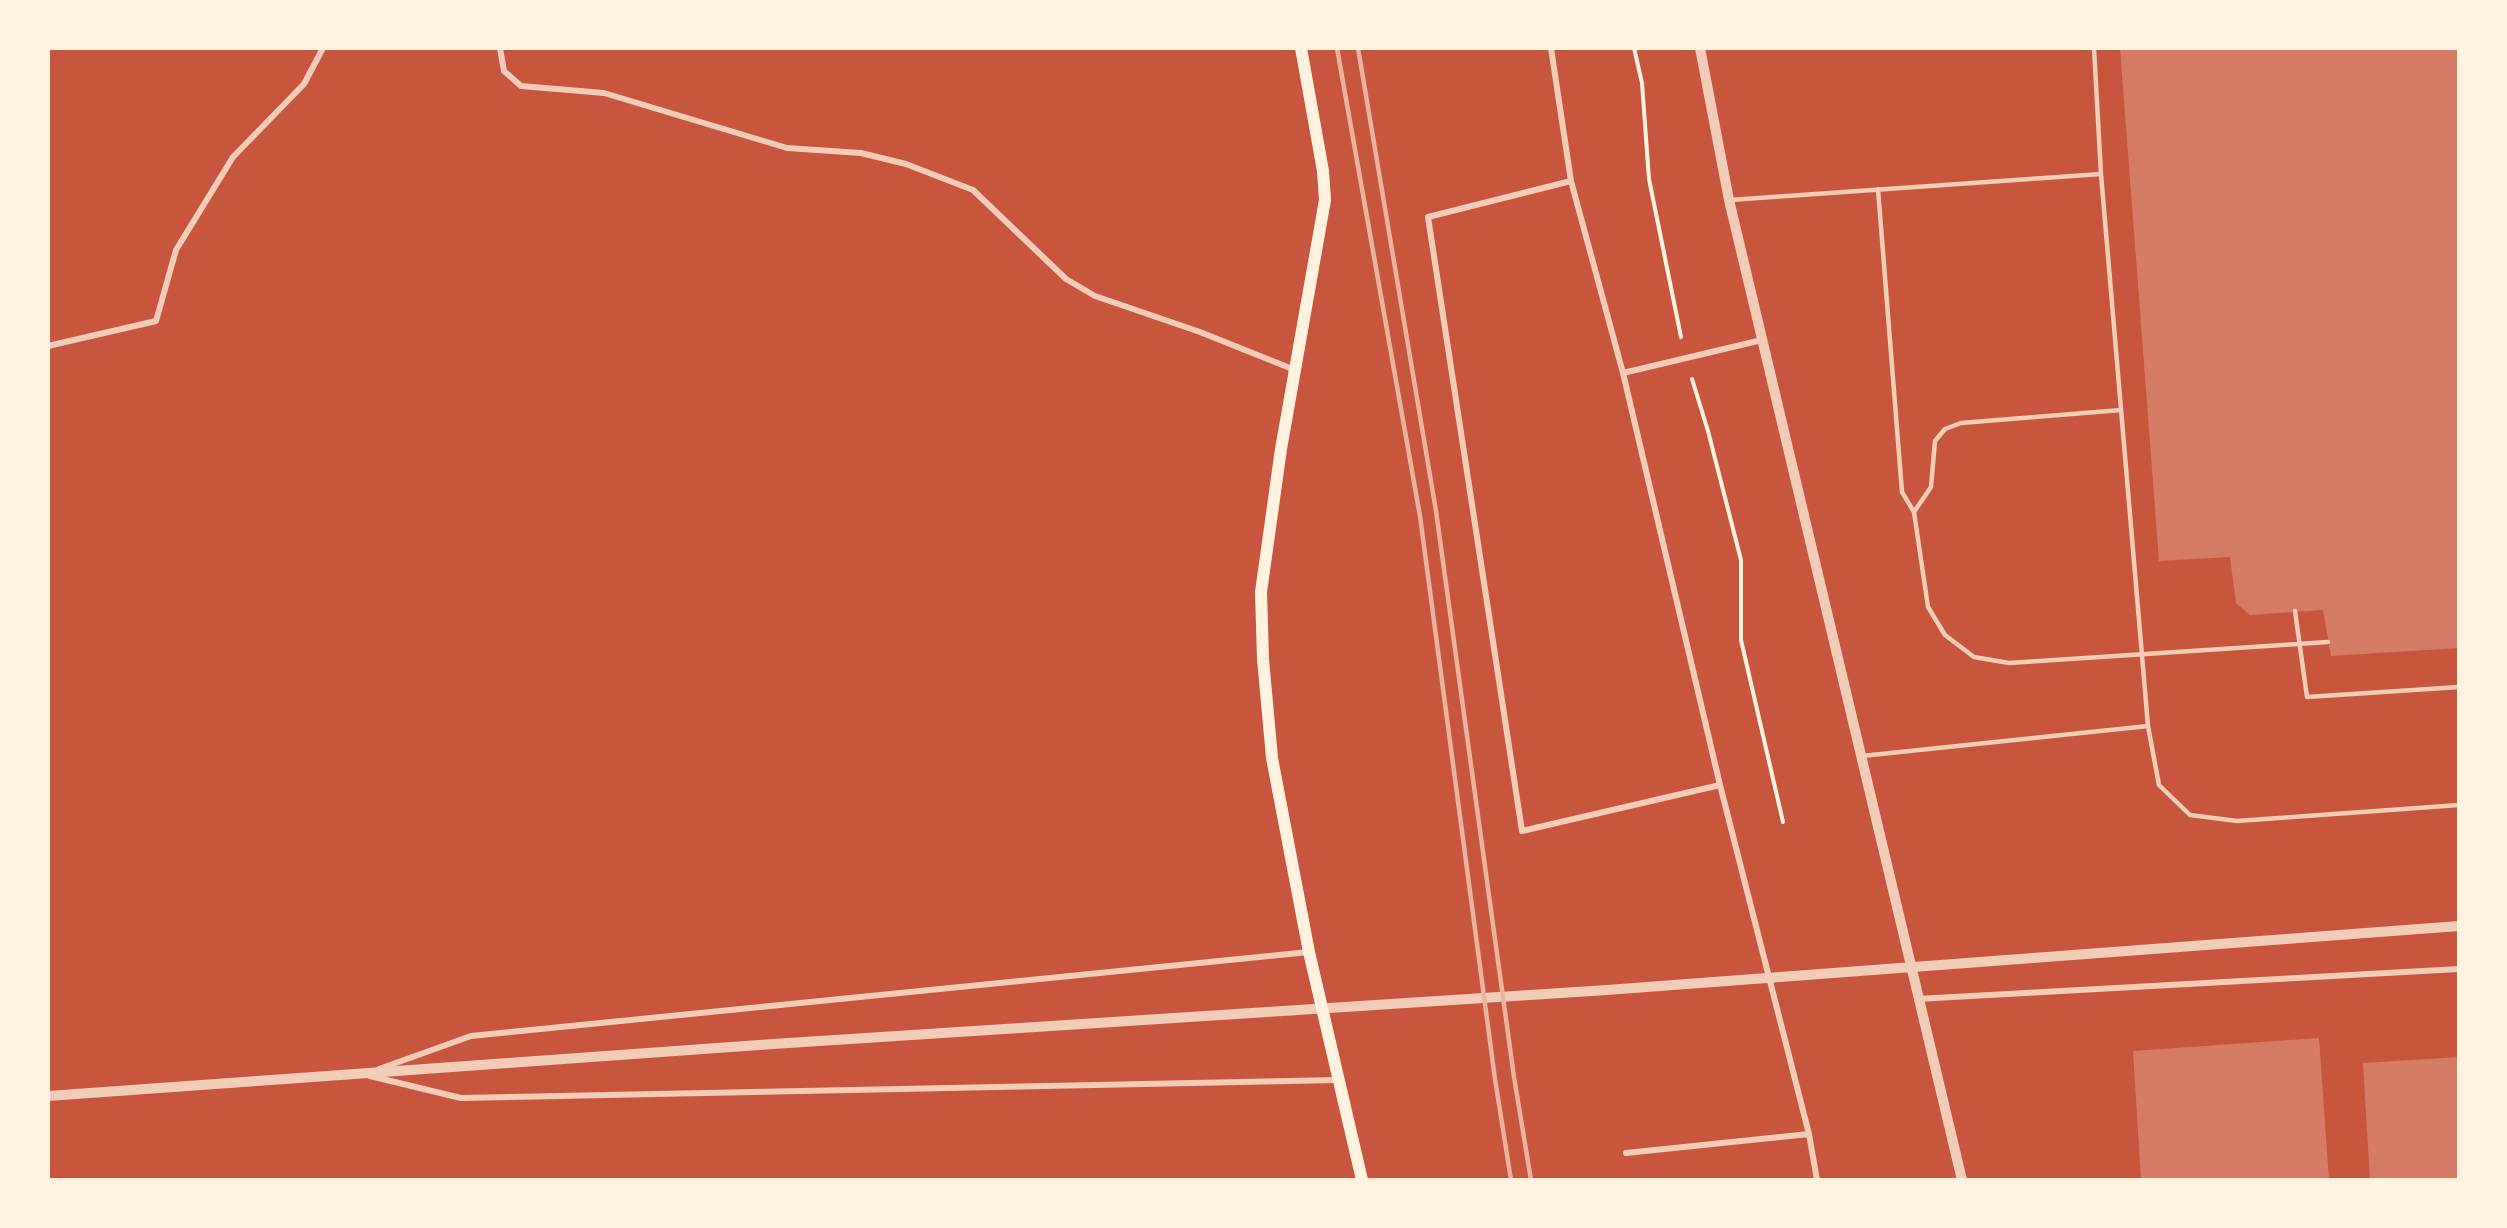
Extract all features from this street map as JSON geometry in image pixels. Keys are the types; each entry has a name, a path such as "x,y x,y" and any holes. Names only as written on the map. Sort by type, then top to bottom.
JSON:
{"main road":[{"path":"1301,48 1323,171 1325,200 1281,449 1261,592 1263,659 1272,758 1309,952 1362,1180"}],"street":[{"path":"48,346 156,321 176,250 233,157 304,84 323,48"},
{"path":"500,48 504,71 521,86 604,93 787,148 861,153 906,164 973,190 1066,279 1095,297 1200,332 1294,370"},
{"path":"1551,48 1571,181 1623,373 1720,785 1809,1134 1817,1180"},
{"path":"1700,48 1729,200 1917,999 1962,1180"},
{"path":"1571,181 1428,217 1522,831 1720,785"},
{"path":"1623,373 1762,340"},
{"path":"48,1096 773,1044 1607,990 2459,926"},
{"path":"364,1074 471,1036 1309,952"},
{"path":"1917,999 2459,969"},
{"path":"364,1074 461,1098 1339,1080"},
{"path":"1626,1153 1809,1134"}],"lane":[{"path":"2094,48 2101,174 2148,726 2159,785 2190,815 2237,821 2459,805"},
{"path":"1729,200 2101,174"},
{"path":"1878,189 1902,492 1914,512 1928,607 1945,635 1974,657 2008,663 2328,642"},
{"path":"1914,512 1931,487 1935,441 1945,429 1961,423 2121,410"},
{"path":"2295,611 2307,697 2459,687"},
{"path":"1860,756 2148,726"}],"path":[{"path":"1634,48 1642,83 1648,179 1674,293 1685,358 1708,431 1741,560 1741,640 1783,822"}],"building":[{"path":"2120,48 2459,48 2459,648 2331,656 2323,610 2250,615 2236,603 2230,557 2159,561"},
{"path":"2319,1038 2329,1180 2141,1180 2133,1051"},
{"path":"2459,1057 2459,1180 2370,1180 2363,1063"}],"railway":[{"path":"1337,48 1420,516 1495,1079 1511,1180"},
{"path":"1358,48 1436,511 1514,1077 1531,1180"}]}
